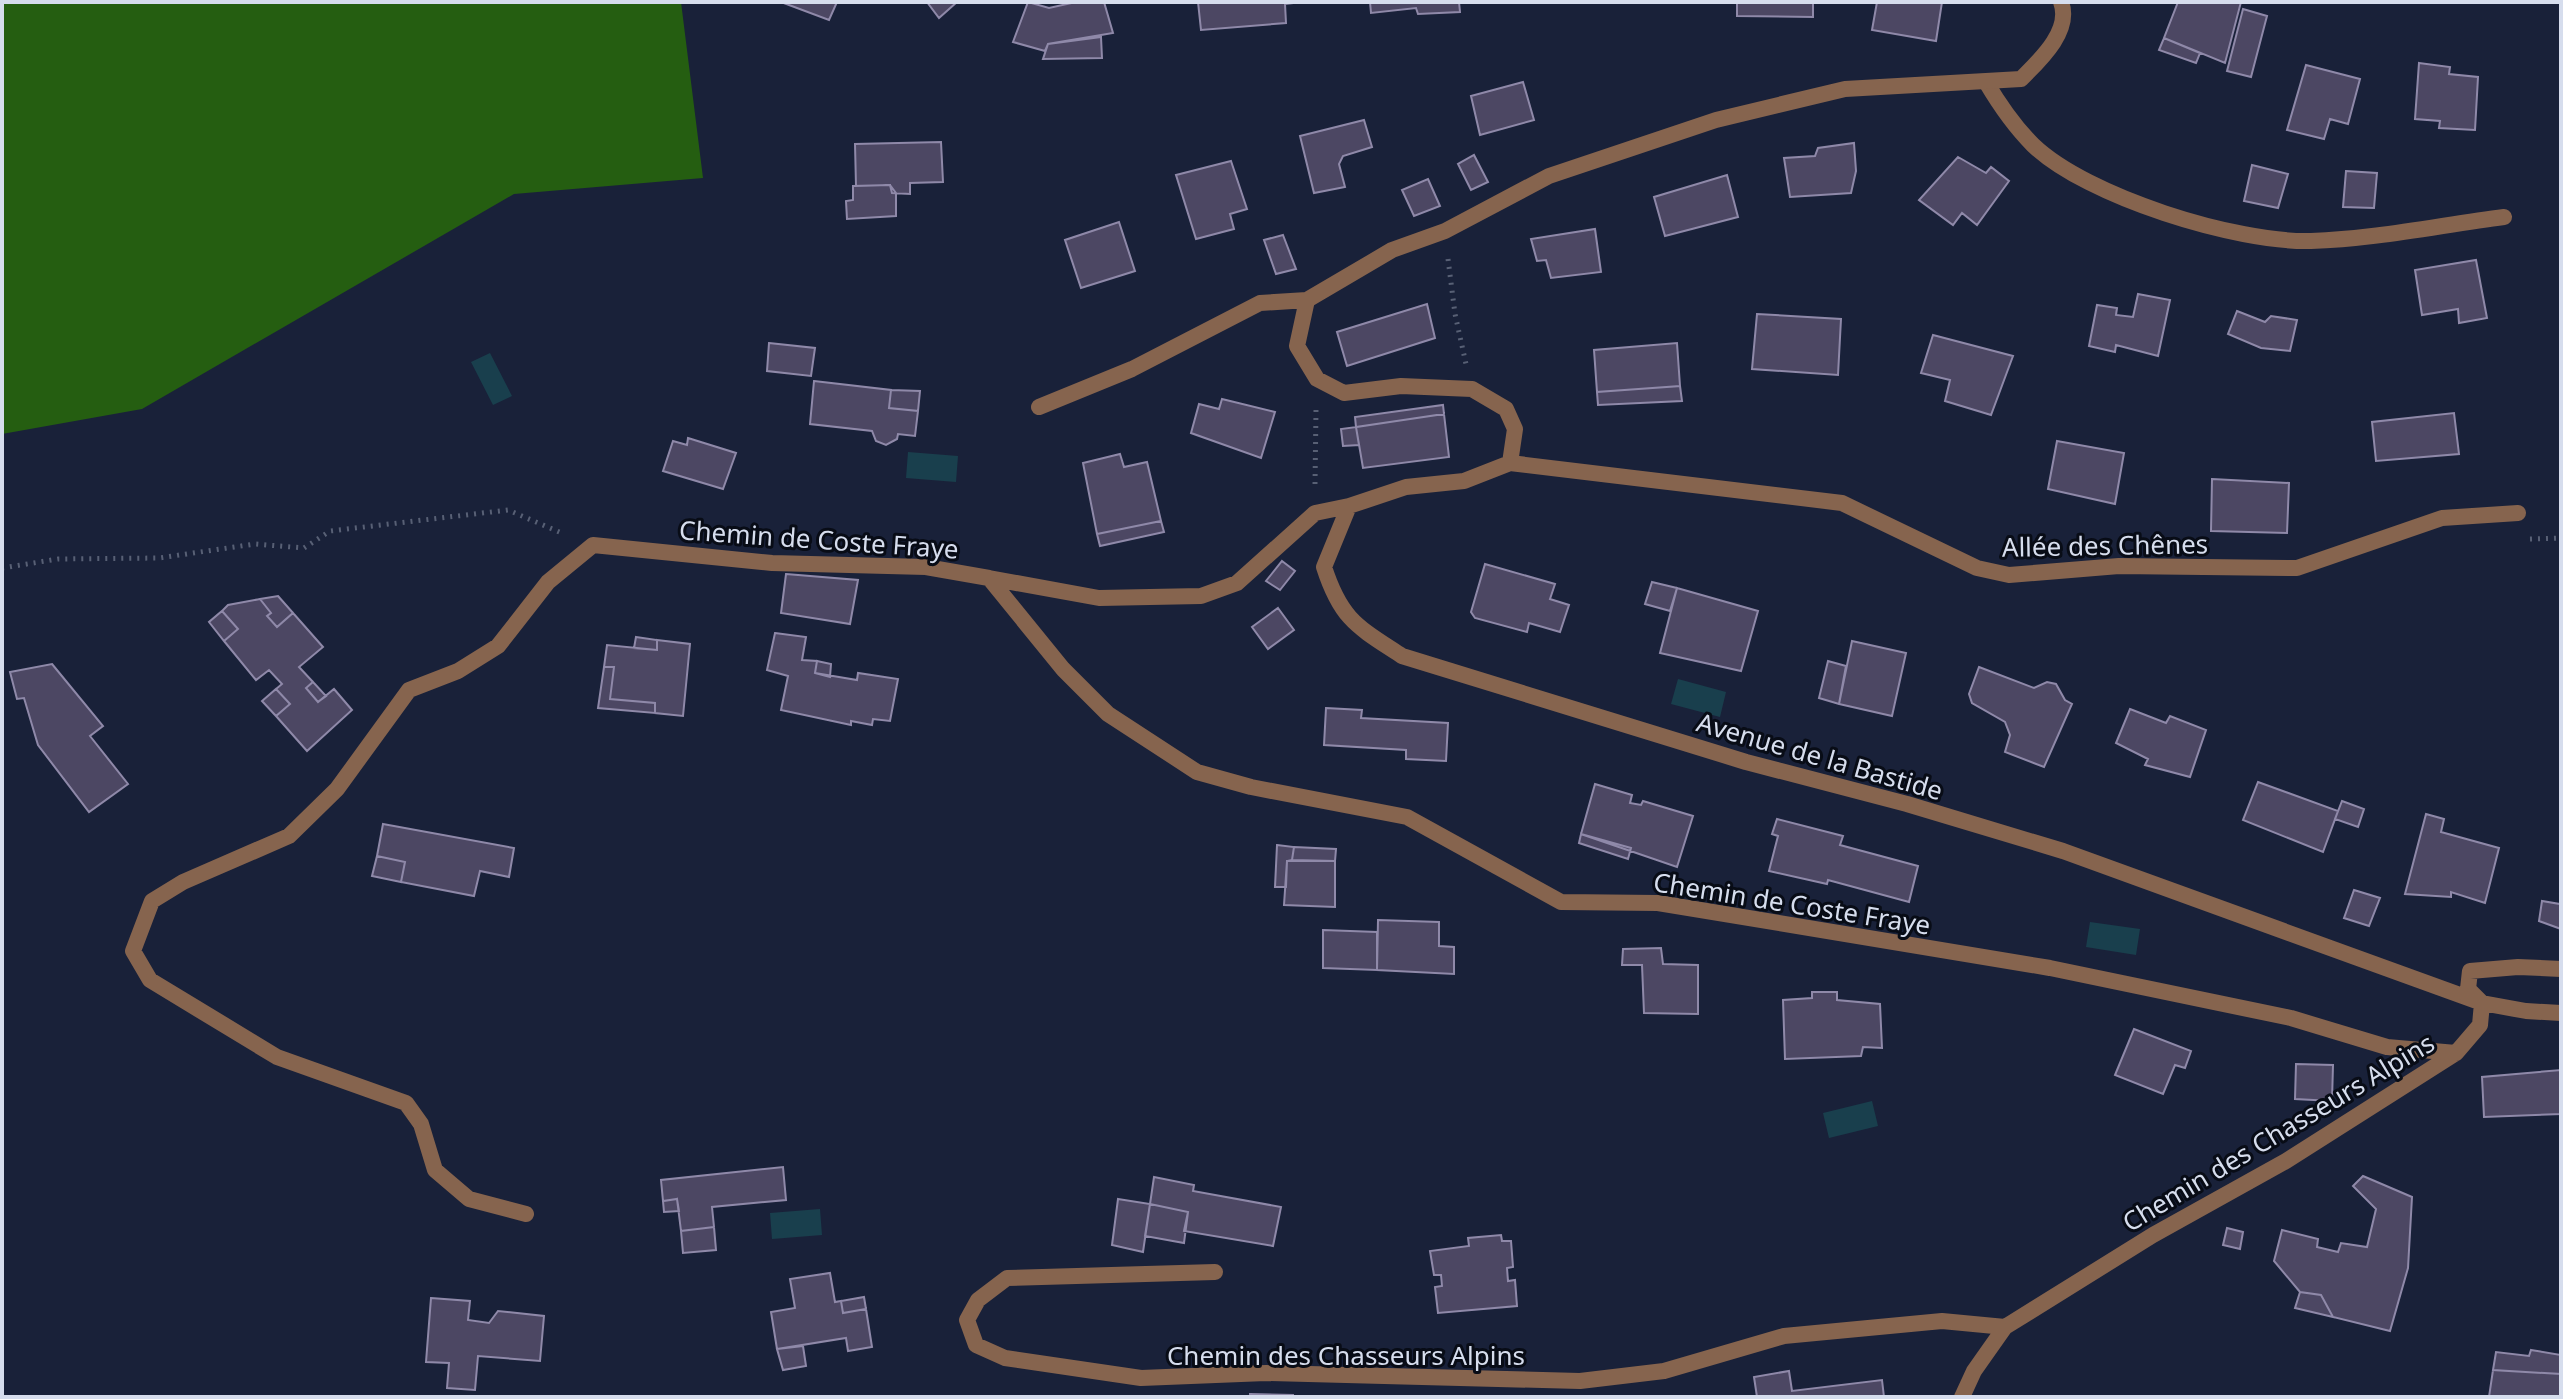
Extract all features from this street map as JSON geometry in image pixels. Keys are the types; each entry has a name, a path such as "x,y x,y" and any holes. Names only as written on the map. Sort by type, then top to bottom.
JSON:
{"street":[{"path":"1039,407 1132,369 1260,303 1307,300 1392,250 1445,231 1549,176 1716,120 1845,89 2021,79 2051,49 2064,11 2061,2"},
{"path":"1986,82 2002,108 2035,147 2104,191 2223,230 2309,241 2504,217"},
{"path":"989,578 1099,598 1201,596 1237,583 1315,513 1349,506 1406,487 1464,481 1510,463 1515,429 1506,409 1472,389 1401,386 1344,393 1317,379 1297,346 1307,300"},
{"name":"Allée des Chênes","path":"1510,463 1842,503 1977,568 2009,575 2119,566 2297,568 2442,518 2518,513"},
{"name":"Avenue de la Bastide","path":"1349,506 1324,567 1334,599 1355,625 1402,656 1746,762 1907,804 2063,851 2482,1003 2526,1011 2561,1013"},
{"name":"Chemin de Coste Fraye","path":"526,1214 469,1199 435,1170 421,1124 406,1103 277,1057 150,980 133,951 152,901 183,882 289,836 345,778 409,690 458,671 498,646 548,582 593,545 772,563 926,567 989,578 1063,669 1108,714 1197,772 1251,787 1407,817 1561,902 1658,903 2050,968 2291,1018 2387,1047 2456,1053"},
{"path":"2482,1003 2468,989 2470,971 2518,967 2561,969"},
{"name":"Chemin des Chasseurs Alpins","path":"1962,1397 1974,1371 2005,1327 2153,1235 2286,1161 2456,1053 2480,1025 2482,1003"},
{"name":"Chemin des Chasseurs Alpins","path":"1215,1272 1007,1278 978,1300 967,1320 976,1345 1005,1358 1141,1378 1266,1373 1580,1381 1664,1371 1784,1336 1942,1321 2005,1327"}],"path":[{"path":"1445,231 1455,314 1472,389"},
{"path":"1315,513 1317,379"},
{"path":"2,568 58,559 159,558 255,544 304,548 330,531 508,510 560,532"}],"green space":[{"path":"2,2 681,2 703,178 514,194 142,409 2,434"}],"water":[{"path":"490,353 512,396 493,405 471,362"},
{"path":"908,452 958,456 956,482 906,478"},
{"path":"1678,679 1726,692 1720,717 1671,704"},
{"path":"2090,922 2140,929 2136,955 2086,947"},
{"path":"1872,1101 1878,1126 1829,1138 1823,1113"},
{"path":"820,1209 822,1235 772,1239 770,1213"}],"building":[{"path":"781,2 837,2 829,20"},
{"path":"927,2 957,2 939,18"},
{"path":"1028,2 1049,8 1076,2 1104,2 1113,33 1048,44 1045,51 1013,42"},
{"path":"1198,2 1302,2 1285,4 1286,23 1201,30"},
{"path":"1370,2 1459,2 1460,12 1418,14 1416,8 1371,13"},
{"path":"1737,2 1813,2 1813,17 1737,16"},
{"path":"1877,2 1942,2 1936,41 1872,30"},
{"path":"2178,2 2241,2 2225,63 2164,38"},
{"path":"2243,9 2267,16 2251,77 2227,71"},
{"path":"1101,37 1102,58 1043,59 1048,44"},
{"path":"2164,38 2200,53 2196,63 2159,50"},
{"path":"2419,63 2450,67 2449,74 2478,77 2475,130 2439,128 2440,121 2415,119"},
{"path":"2306,65 2360,79 2348,124 2330,119 2324,139 2287,130"},
{"path":"1523,82 1534,120 1480,135 1471,96"},
{"path":"1364,120 1372,147 1343,156 1339,164 1345,187 1314,193 1300,136"},
{"path":"941,142 943,182 910,183 910,194 892,193 890,185 856,186 855,144"},
{"path":"1854,143 1856,171 1851,193 1790,197 1784,158 1815,156 1818,148"},
{"path":"1474,155 1488,182 1471,190 1458,164"},
{"path":"1958,157 1986,173 1991,167 2009,181 1977,225 1962,213 1953,225 1919,200"},
{"path":"1231,161 1247,209 1230,214 1234,229 1196,239 1176,175"},
{"path":"2252,165 2288,174 2278,208 2244,201"},
{"path":"2346,171 2377,173 2374,208 2343,207"},
{"path":"1727,175 1738,217 1665,236 1654,197"},
{"path":"1428,179 1440,206 1414,216 1402,190"},
{"path":"890,185 896,193 896,216 847,219 846,201 853,200 853,186"},
{"path":"1119,222 1135,271 1081,288 1065,240"},
{"path":"1595,229 1601,272 1551,278 1546,260 1537,261 1531,239"},
{"path":"1283,235 1296,269 1276,274 1264,240"},
{"path":"2476,260 2487,318 2459,323 2458,309 2422,315 2415,270"},
{"path":"2138,294 2170,300 2158,356 2116,345 2115,352 2089,346 2097,305 2117,308 2116,315 2133,317"},
{"path":"1427,304 1435,338 1347,366 1337,332"},
{"path":"2237,311 2265,322 2271,316 2297,320 2290,351 2261,348 2228,334"},
{"path":"1757,314 1841,319 1838,375 1752,369"},
{"path":"1933,335 2013,356 1991,415 1945,401 1950,380 1921,373"},
{"path":"769,343 815,348 811,376 767,371"},
{"path":"1677,343 1680,386 1597,392 1594,350"},
{"path":"814,381 891,390 889,408 918,411 915,436 898,434 897,439 886,445 876,441 872,431 810,424"},
{"path":"1680,386 1682,401 1598,405 1597,392"},
{"path":"891,390 920,391 918,411 889,408"},
{"path":"1222,399 1275,412 1261,458 1191,433 1199,404 1219,409"},
{"path":"1443,405 1444,414 1356,427 1355,417"},
{"path":"2454,413 2459,454 2376,461 2372,422"},
{"path":"1444,414 1449,457 1363,468 1356,427"},
{"path":"1356,427 1359,445 1343,446 1341,429"},
{"path":"688,438 736,453 723,489 663,471 673,441 687,445"},
{"path":"2057,441 2124,453 2115,504 2048,489"},
{"path":"1120,454 1124,467 1147,462 1161,521 1097,534 1083,463"},
{"path":"2212,479 2289,483 2287,533 2211,531"},
{"path":"1161,521 1164,532 1100,546 1097,534"},
{"path":"1282,561 1295,571 1280,590 1266,581"},
{"path":"1485,564 1555,584 1550,599 1569,605 1560,632 1529,623 1527,632 1475,618 1471,612"},
{"path":"786,574 858,580 850,624 781,613"},
{"path":"1652,582 1677,588 1670,611 1645,604"},
{"path":"1677,588 1758,611 1741,671 1660,653"},
{"path":"278,596 293,613 277,627 267,616 271,613 260,599"},
{"path":"260,599 271,613 267,616 277,627 293,613 323,647 299,667 313,682 306,688 318,702 334,689 352,710 307,751 276,716 290,704 276,689 282,684 269,670 256,680 224,641 238,629 222,611 228,605"},
{"path":"1278,608 1294,630 1268,649 1252,627"},
{"path":"222,611 238,629 224,641 209,622"},
{"path":"775,633 806,637 802,660 817,661 815,673 857,680 858,673 898,679 890,721 873,719 872,725 851,721 851,725 781,710 788,676 767,670"},
{"path":"636,637 657,640 657,650 634,648"},
{"path":"657,640 690,644 683,716 655,713 655,703 610,699 614,667 604,667 607,645 657,650"},
{"path":"1852,641 1906,653 1892,716 1839,704"},
{"path":"817,661 831,664 830,677 815,673"},
{"path":"1828,661 1846,666 1839,704 1819,698"},
{"path":"52,664 103,726 90,736 128,784 89,812 38,745 24,698 17,699 10,672"},
{"path":"604,667 614,667 610,699 655,703 655,713 598,708"},
{"path":"1979,667 2034,688 2047,682 2056,684 2065,700 2072,704 2044,767 2005,752 2010,735 2005,722 1972,703 1969,694"},
{"path":"313,682 326,696 318,702 306,688"},
{"path":"276,689 290,704 276,716 262,701"},
{"path":"1326,708 1362,710 1361,718 1448,723 1446,761 1406,759 1406,750 1324,745"},
{"path":"2130,709 2166,723 2170,716 2206,730 2190,777 2145,765 2148,759 2116,743"},
{"path":"2258,782 2338,811 2323,852 2243,820"},
{"path":"1595,784 1632,795 1630,803 1641,805 1643,801 1693,816 1677,867 1581,834"},
{"path":"2342,801 2364,809 2358,827 2335,819"},
{"path":"2426,814 2444,819 2441,832 2499,848 2485,903 2451,892 2451,897 2405,894"},
{"path":"1777,819 1843,836 1840,845 1918,866 1909,902 1828,880 1827,884 1769,871 1778,836 1772,834"},
{"path":"383,824 514,848 509,877 480,871 474,896 401,882 405,862 377,856"},
{"path":"1581,834 1631,848 1628,859 1579,843"},
{"path":"1277,845 1294,847 1292,860 1287,861 1286,887 1275,887"},
{"path":"1294,847 1336,849 1335,861 1292,860"},
{"path":"377,856 405,862 401,882 372,876"},
{"path":"1287,861 1335,861 1335,907 1284,905"},
{"path":"2354,890 2380,898 2369,926 2344,918"},
{"path":"2561,896 2561,929 2539,921 2542,901 2560,904"},
{"path":"1378,920 1439,922 1439,946 1454,947 1454,974 1377,970"},
{"path":"1323,930 1377,932 1377,970 1323,968"},
{"path":"1661,948 1663,964 1698,965 1698,1014 1644,1013 1642,965 1622,965 1623,949"},
{"path":"1812,992 1837,992 1837,1000 1880,1004 1882,1048 1863,1047 1861,1056 1785,1059 1783,1000 1812,998"},
{"path":"2134,1029 2191,1051 2185,1068 2175,1065 2163,1094 2115,1075"},
{"path":"2296,1064 2333,1065 2332,1101 2295,1099"},
{"path":"2561,1070 2561,1114 2484,1117 2482,1077"},
{"path":"783,1167 786,1200 712,1207 714,1227 681,1231 677,1199 663,1201 661,1180"},
{"path":"2363,1176 2412,1197 2408,1268 2390,1331 2333,1317 2321,1295 2300,1292 2274,1261 2282,1230 2318,1239 2317,1247 2338,1252 2341,1243 2367,1247 2376,1209 2353,1186"},
{"path":"1154,1177 1194,1185 1193,1191 1281,1207 1273,1246 1184,1231 1188,1212 1150,1204"},
{"path":"677,1199 679,1211 664,1212 663,1201"},
{"path":"1118,1199 1150,1204 1143,1252 1112,1245"},
{"path":"1150,1204 1188,1212 1184,1243 1145,1236"},
{"path":"714,1227 716,1250 683,1253 681,1231"},
{"path":"2227,1228 2243,1232 2240,1249 2223,1245"},
{"path":"1501,1235 1502,1241 1511,1241 1513,1267 1507,1268 1508,1281 1515,1280 1517,1306 1438,1313 1435,1287 1442,1286 1441,1275 1434,1275 1430,1251 1469,1246 1468,1238"},
{"path":"830,1273 835,1302 841,1301 843,1313 866,1309 872,1347 848,1351 846,1338 777,1349 771,1312 795,1308 790,1279"},
{"path":"2300,1292 2321,1295 2333,1317 2295,1308"},
{"path":"864,1297 866,1309 843,1313 841,1301"},
{"path":"431,1298 470,1301 468,1320 489,1323 498,1311 544,1316 540,1361 478,1356 475,1390 447,1388 449,1363 426,1362"},
{"path":"803,1346 806,1366 783,1370 777,1349"},
{"path":"2531,1350 2561,1355 2561,1374 2493,1370 2496,1352 2529,1356"},
{"path":"2493,1370 2561,1374 2561,1397 2489,1397"},
{"path":"1789,1371 1792,1391 1882,1380 1884,1397 1757,1397 1754,1377"},
{"path":"1250,1394 1293,1395 1293,1397 1250,1397"}]}
